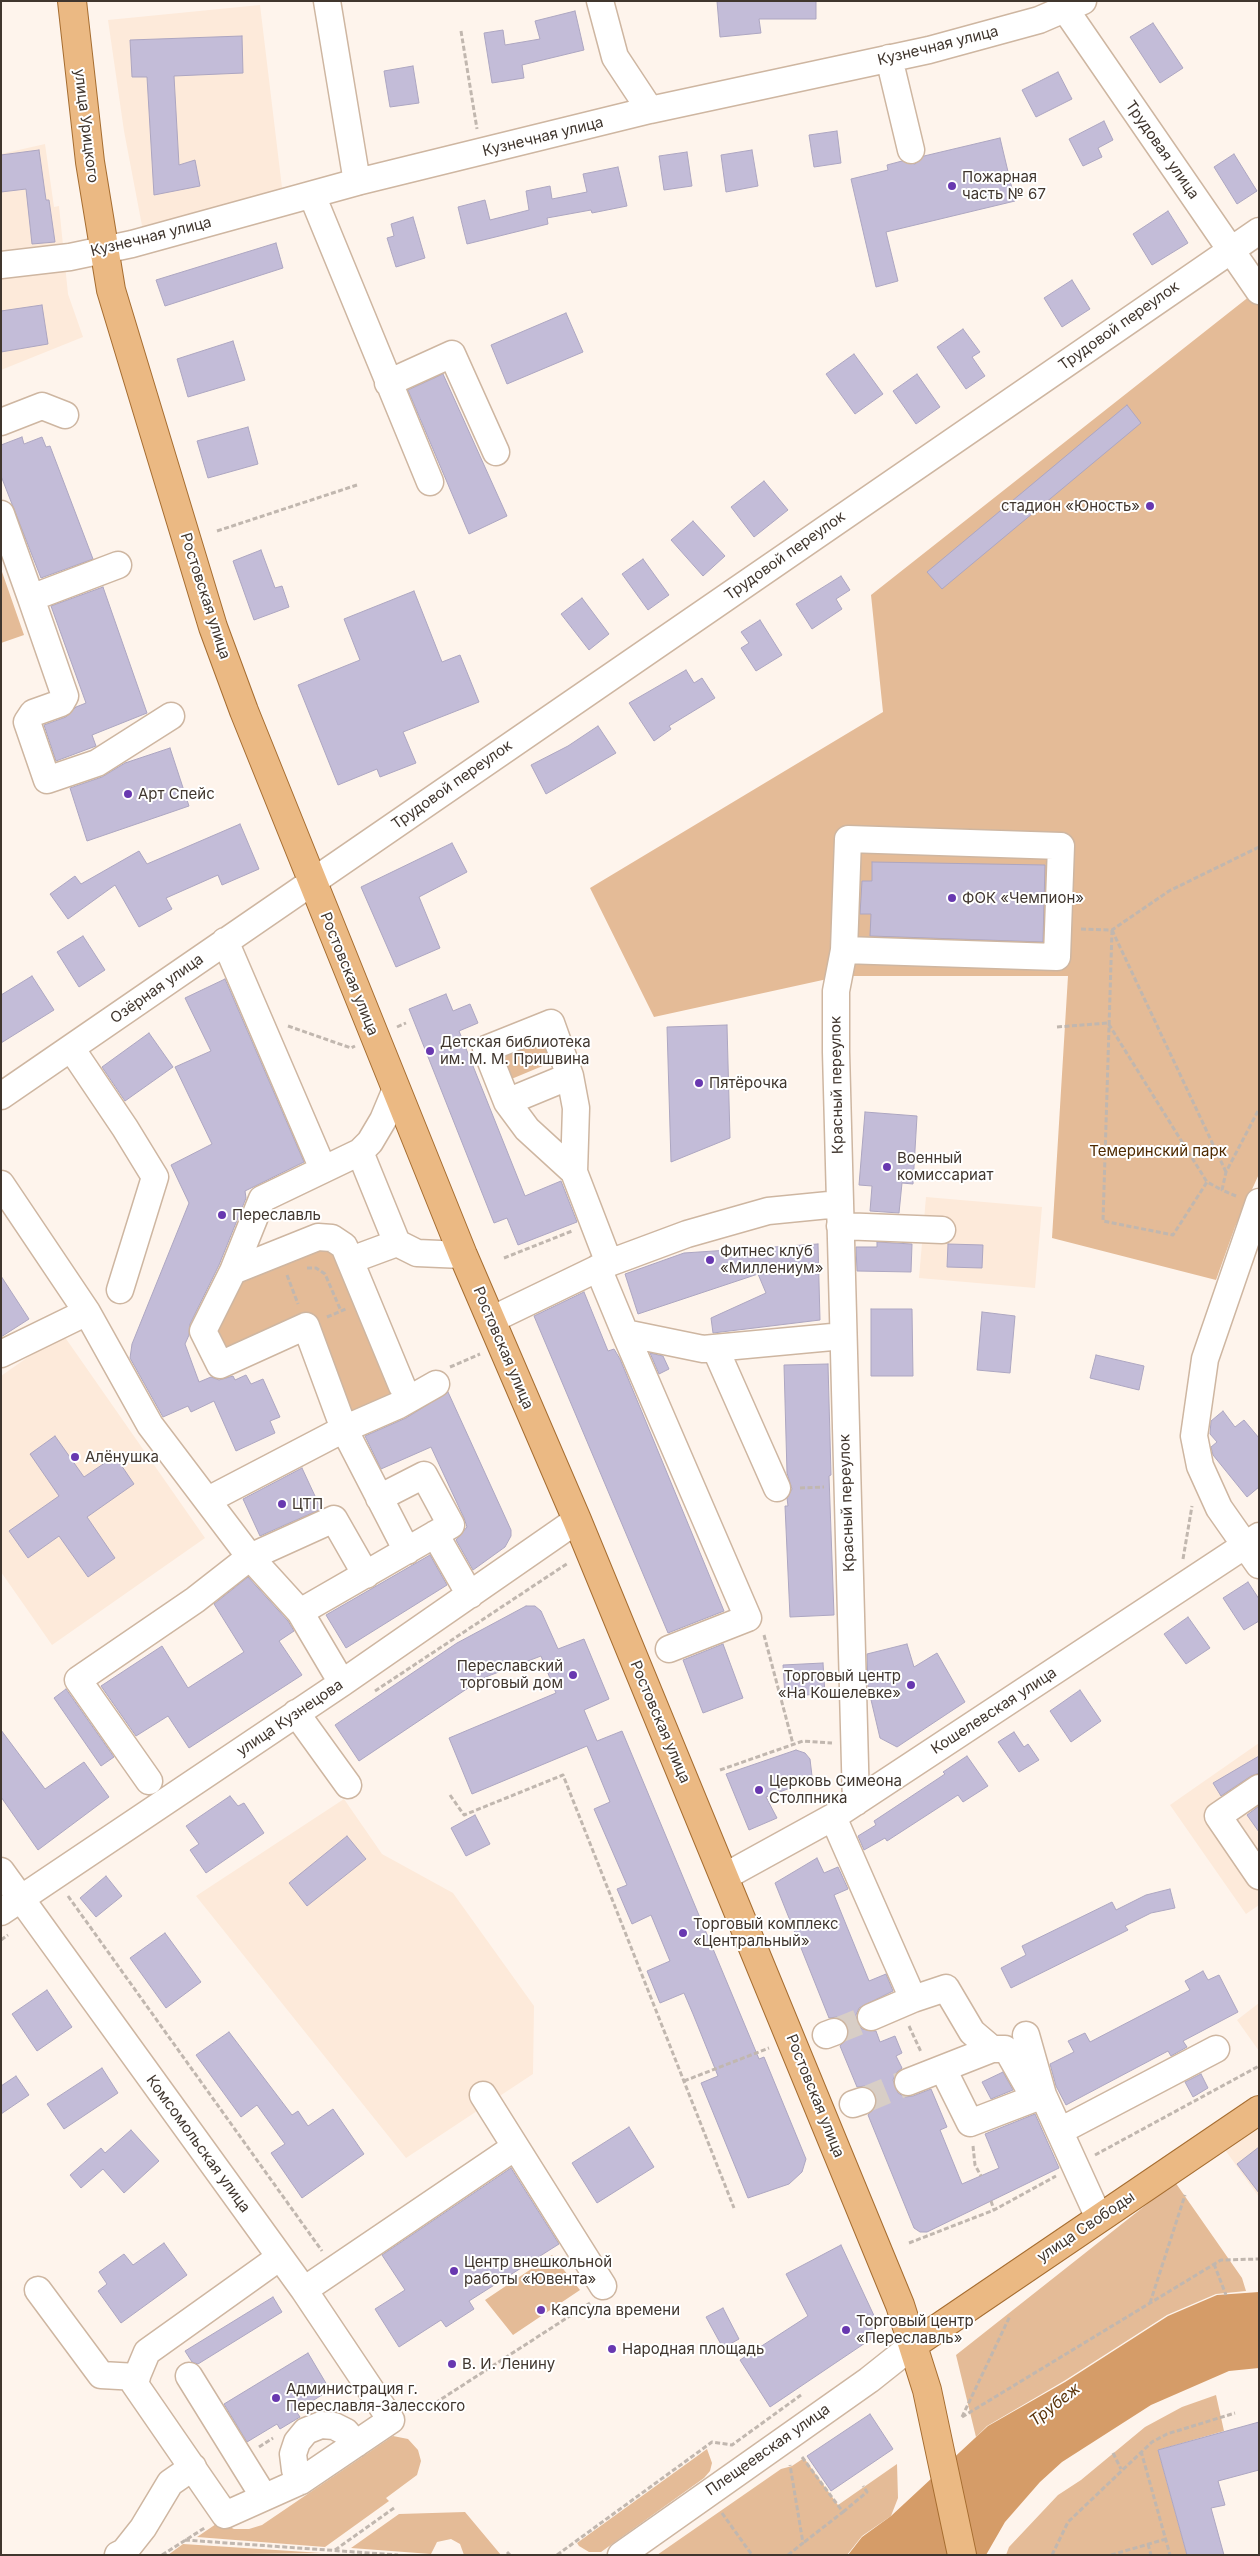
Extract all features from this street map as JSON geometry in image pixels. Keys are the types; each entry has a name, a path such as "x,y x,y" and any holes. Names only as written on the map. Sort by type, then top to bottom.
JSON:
{"main road":[{"name":"улица Урицкого","path":"72,1 90,162 104,250"},
{"name":"Ростовская улица","path":"104,250 111,290 140,389 213,627 244,711 462,1255 577,1520 877,2248 913,2345 927,2390 962,2555"},
{"name":"улица Свободы","path":"913,2345 1099,2218 1190,2164 1259,2110"}],"street":[{"path":"327,1 357,182"},
{"path":"600,1 614,57 650,110"},
{"name":"Кузнечная улица","path":"1,265 70,257 132,244 357,182 650,110 928,50 1036,11 1074,5"},
{"name":"Трудовая улица","path":"1074,5 1230,250 1259,291"},
{"path":"889,58 911,150"},
{"path":"312,195 430,482"},
{"name":"Трудовой переулок","path":"312,881 1259,231"},
{"path":"388,383 452,354 496,452"},
{"path":"1,422 42,406 65,415"},
{"path":"1,514 65,696 62,704 33,713 27,722 47,780 97,763 171,716"},
{"path":"31,598 118,565"},
{"name":"Красный переулок","path":"842,959 1057,957 1061,846 848,839 842,959 836,991 839,1215 856,1802"},
{"name":"Озёрная улица","path":"1,1096 312,881"},
{"path":"225,941 324,1169"},
{"path":"574,1172 527,1129 507,1102 486,1049 552,1023 570,1076 576,1108 574,1172 594,1223 604,1266 625,1332 748,1618 669,1649"},
{"path":"71,1048 125,1128 155,1177 120,1290"},
{"path":"507,1102 570,1076"},
{"path":"396,1089 383,1120 370,1142 360,1152 262,1199 233,1271 203,1331 220,1365 306,1326 344,1429 407,1550"},
{"path":"360,1152 397,1244"},
{"path":"1,1184 87,1312 150,1425 250,1557 300,1612 342,1683"},
{"path":"1254,1549 1219,1508 1200,1466 1194,1436 1205,1359 1258,1204"},
{"path":"491,1320 604,1266 687,1234 768,1211 839,1215 942,1230"},
{"path":"233,1271 283,1264 318,1237 332,1238 344,1246 402,1386"},
{"path":"351,1260 397,1244 417,1253 462,1255"},
{"path":"1,1354 87,1312"},
{"path":"625,1332 703,1349 843,1336"},
{"path":"716,1348 777,1488"},
{"path":"208,1500 344,1429 399,1405 436,1384"},
{"path":"300,1612 451,1525 424,1475 379,1498"},
{"path":"149,1781 78,1680 195,1600 250,1557 334,1519 366,1574"},
{"name":"улица Кузнецова","path":"11,1905 342,1683 577,1520"},
{"path":"436,1534 470,1595"},
{"name":"Кошелевская улица","path":"724,1877 833,1817 1176,1592 1254,1549"},
{"path":"296,1714 348,1786"},
{"path":"1259,1788 1218,1816 1259,1876"},
{"path":"833,1817 906,2002"},
{"name":"Комсомольская улица","path":"1,1871 11,1905 280,2257 306,2304 395,2421 356,2444"},
{"path":"871,2017 946,1988 972,2032 992,2049"},
{"path":"1026,2035 1043,2095 1099,2218"},
{"path":"1060,2131 1216,2048"},
{"path":"992,2049 1005,2049 1009,2052 1030,2090 1043,2095 970,2123 927,2075 992,2049"},
{"path":"483,2095 599,2293"},
{"path":"306,2304 335,2269 515,2147"},
{"path":"280,2257 147,2352 134,2383 225,2515 301,2481 356,2444 346,2432 334,2426 321,2425 306,2431 297,2442 293,2454 295,2470 301,2481"},
{"path":"38,2290 101,2375 137,2377"},
{"name":"Плещеевская улица","path":"621,2555 869,2380 913,2345"},
{"path":"189,2376 264,2497"},
{"path":"118,2555 124,2552 143,2528 170,2483 193,2467"}],"path":[{"path":"461,30 481,152"},
{"path":"217,531 357,485"},
{"path":"1075,928 1112,930 1169,891 1259,847"},
{"path":"1112,930 1104,1221 1173,1235 1207,1182"},
{"path":"1112,930 1226,1172"},
{"path":"258,1015 351,1048"},
{"path":"1057,1027 1108,1023"},
{"path":"1108,1023 1207,1182 1258,1204"},
{"path":"1222,1190 1226,1172 1259,1110"},
{"path":"504,1258 594,1223"},
{"path":"283,1264 294,1272"},
{"path":"283,1264 306,1326"},
{"path":"301,1269 316,1268 324,1274 341,1311"},
{"path":"777,1488 847,1486"},
{"path":"1176,1592 1193,1504"},
{"path":"748,1618 762,1625 793,1744"},
{"path":"720,1770 803,1741 854,1745"},
{"path":"450,1795 464,1815 563,1775 734,2208"},
{"path":"68,1895 335,2269"},
{"path":"906,2002 927,2075"},
{"path":"684,2081 769,2048"},
{"path":"970,2123 975,2165 980,2176"},
{"path":"1150,2303 1185,2195"},
{"path":"991,2201 994,2210"},
{"path":"1010,2316 962,2418 1221,2260 1259,2259"},
{"path":"1214,2264 1226,2295"},
{"path":"429,2407 599,2293"},
{"path":"557,2555 712,2442 732,2445 801,2395"},
{"path":"1052,2555 1068,2522 1141,2451 1167,2434 1235,2413"},
{"path":"1141,2451 1170,2555"},
{"path":"1113,2452 1121,2469"},
{"path":"802,2457 843,2512"},
{"path":"790,2465 803,2543"},
{"path":"788,2555 867,2492 863,2486"},
{"path":"330,2555 333,2550 394,2508"},
{"path":"722,2512 752,2555"},
{"path":"162,2555 225,2515"},
{"path":"1111,2555 1166,2539"},
{"path":"185,2540 398,2555"},
{"path":"1148,2544 1151,2555"}],"shaded area":[{"path":"260,5 283,196 143,231 124,131 108,20"},
{"path":"45,144 54,207 59,206 68,294 83,337 1,370 1,154"},
{"path":"926,1197 1042,1207 1035,1288 919,1278"},
{"name":"Алёнушка","path":"62,1333 205,1538 52,1645 1,1572 1,1376"},
{"path":"1259,1743 1259,1905 1246,1914 1170,1805"},
{"path":"344,1799 382,1854 453,1893 534,2006 533,2074 406,2158 196,1896"},
{"path":"1259,2003 1259,2051 1237,2020"},
{"path":"1259,2114 1259,2197 1223,2147"}],"green space":[{"name":"Темеринский парк","path":"1255,292 1259,298 1259,1174 1235,1227 1216,1280 1052,1238 1068,976 841,976 654,1017 590,888 883,712 871,595"},
{"path":"1,569 24,635 1,643"},
{"path":"546,1032 557,1060 509,1080 497,1051"},
{"path":"332,1246 399,1405 344,1429 306,1327 220,1365 204,1331 233,1272 320,1247"},
{"path":"1175,2182 1242,2278 1246,2291 1216,2294 1167,2315 1064,2381 987,2426 976,2437 956,2355"},
{"path":"552,2255 580,2290 513,2335 485,2300"},
{"path":"1216,2395 1224,2431 1158,2450 1187,2555 1006,2555 1009,2547 1058,2495 1081,2480 1145,2427 1182,2407"},
{"path":"393,2436 408,2439 418,2450 421,2461 417,2475 386,2498 389,2501 325,2547 197,2537 219,2522 234,2529 249,2529 262,2525"},
{"path":"707,2449 712,2463 710,2471 704,2478 601,2552 589,2552 579,2546 577,2543"},
{"path":"804,2458 838,2505 897,2464 898,2498 891,2516 862,2536 847,2555 657,2555 781,2469 792,2466"},
{"path":"465,2512 501,2555 464,2555 460,2544 451,2539 437,2542 431,2554 351,2548 399,2514"},
{"path":"183,2544 322,2553 168,2555"}],"water":[{"name":"Трубеж","path":"1259,2292 1259,2368 1229,2371 1151,2405 1062,2462 1040,2482 1005,2522 986,2555 848,2555 862,2537 891,2516 988,2426 1065,2382 1168,2316 1217,2295"}],"building":[{"path":"717,1 816,1 816,19 759,19 761,33 720,37"},
{"path":"575,11 584,50 522,65 524,78 492,83 484,33 503,30 505,45 540,39 535,21"},
{"path":"1153,23 1183,68 1160,83 1130,37"},
{"path":"242,36 243,73 174,76 179,165 195,160 200,186 154,195 147,77 132,77 130,40"},
{"path":"413,66 419,103 390,107 384,71"},
{"path":"1058,72 1072,99 1036,117 1022,90"},
{"path":"1104,121 1113,140 1098,148 1102,157 1083,166 1069,139"},
{"path":"837,131 841,163 814,167 809,135"},
{"name":"Пожарная часть № 67","path":"1000,138 1015,201 886,232 898,281 876,287 851,179 888,170 887,165 902,161 915,164 924,156"},
{"path":"39,150 46,200 49,200 55,242 32,244 26,189 1,192 1,155"},
{"path":"752,150 758,186 726,192 721,155"},
{"path":"687,152 692,186 664,190 659,156"},
{"path":"1234,154 1257,191 1237,204 1214,167"},
{"path":"618,167 627,206 592,213 591,210 547,218 548,224 467,244 458,207 485,200 490,220 529,210 526,191 550,186 552,199 587,192 583,174"},
{"path":"1168,211 1188,243 1152,265 1133,234"},
{"path":"413,217 425,258 396,267 387,238 394,236 391,224"},
{"path":"276,243 283,268 165,306 156,280"},
{"path":"1072,280 1090,309 1062,327 1044,298"},
{"path":"42,305 48,344 1,352 1,311"},
{"path":"566,313 583,352 507,384 491,345"},
{"path":"963,329 980,352 972,357 985,376 966,389 937,347"},
{"path":"233,341 245,380 188,397 177,359"},
{"path":"854,354 883,394 855,414 826,374"},
{"path":"443,374 507,516 469,534 408,390"},
{"path":"917,374 940,407 916,424 893,391"},
{"path":"1127,405 1141,423 942,589 927,572"},
{"path":"248,427 258,464 208,478 197,441"},
{"path":"22,437 24,444 42,437 46,447 50,446 93,559 41,578 1,476 1,445"},
{"path":"764,481 788,510 754,537 731,507"},
{"path":"693,521 725,556 703,576 671,540"},
{"path":"261,550 275,588 282,586 289,607 254,620 233,561"},
{"path":"643,559 669,595 648,610 622,574"},
{"path":"841,576 850,590 836,599 842,609 812,629 796,604"},
{"path":"103,587 147,713 92,735 96,746 56,761 44,725 66,717 76,707 86,703 51,606"},
{"path":"414,591 442,662 460,655 479,702 403,732 416,763 380,777 377,769 338,785 298,685 360,660 344,619"},
{"path":"582,598 609,634 589,650 561,614"},
{"path":"760,620 782,655 756,671 741,648 749,643 741,632"},
{"path":"686,670 694,683 702,678 715,698 669,726 671,729 654,741 629,703"},
{"path":"598,726 616,753 546,794 531,765 568,746"},
{"name":"Арт Спейс","path":"170,748 189,806 87,841 70,788 102,777 125,763"},
{"path":"240,824 259,869 222,885 218,875 166,898 172,909 139,927 115,885 68,919 50,894 75,876 81,884 139,851 147,864"},
{"path":"452,843 467,872 419,897 440,948 396,967 361,887"},
{"name":"ФОК «Чемпион»","path":"872,862 1045,865 1043,942 870,936 871,914 860,914 862,881 872,881"},
{"path":"83,936 105,970 79,987 57,952"},
{"path":"32,976 54,1010 1,1043 1,995"},
{"path":"225,979 304,1162 245,1191 246,1198 219,1265 190,1324 189,1335 185,1344 199,1382 211,1377 219,1380 233,1376 235,1380 246,1375 251,1384 263,1379 280,1417 270,1421 275,1433 236,1451 214,1401 191,1412 188,1406 163,1417 130,1358 132,1344 189,1203 171,1165 212,1144 175,1067 211,1051 185,998"},
{"path":"446,994 453,1011 470,1004 478,1023 459,1031 525,1196 561,1181 577,1222 518,1245 507,1218 494,1223 409,1009"},
{"name":"Пятёрочка","path":"727,1025 730,1138 671,1162 667,1027"},
{"path":"149,1033 173,1067 125,1101 102,1067"},
{"name":"Военный комиссариат","path":"865,1112 917,1116 913,1184 902,1183 899,1213 870,1211 872,1186 859,1185"},
{"path":"877,1242 912,1244 911,1272 857,1271 856,1247 877,1247"},
{"path":"818,1244 820,1320 713,1333 711,1318 766,1293 758,1274 638,1314 625,1274 684,1253"},
{"path":"948,1244 983,1245 982,1268 947,1267"},
{"path":"1,1276 29,1319 1,1337"},
{"path":"584,1292 608,1351 614,1349 620,1359 724,1611 668,1633 534,1316"},
{"path":"871,1309 912,1309 913,1376 871,1376"},
{"path":"982,1312 1015,1316 1010,1373 977,1370"},
{"path":"650,1353 663,1356 669,1369 659,1374"},
{"path":"1096,1355 1144,1366 1139,1390 1090,1378"},
{"path":"828,1364 831,1475 829,1476 834,1615 790,1617 785,1506 788,1506 787,1498 792,1489 787,1473 784,1365"},
{"path":"448,1392 511,1530 511,1536 505,1547 473,1570 456,1540 467,1527 464,1518 431,1447 381,1469 365,1436 406,1418"},
{"path":"1223,1411 1235,1427 1244,1420 1259,1438 1259,1487 1247,1497 1213,1455 1211,1447 1217,1442 1210,1434 1211,1421"},
{"path":"55,1436 84,1477 115,1456 134,1484 87,1517 115,1558 88,1577 59,1536 28,1558 9,1531 59,1496 30,1454"},
{"name":"ЦТП","path":"302,1468 321,1509 260,1536 243,1499"},
{"path":"430,1555 447,1585 346,1648 326,1615"},
{"path":"248,1577 288,1621 294,1631 279,1641 302,1675 189,1748 168,1716 136,1736 101,1686 162,1646 188,1688 244,1652 214,1604"},
{"path":"1248,1582 1259,1599 1259,1621 1244,1630 1223,1598"},
{"path":"526,1606 535,1606 541,1611 558,1649 584,1639 609,1699 584,1710 597,1741 622,1731 759,2059 764,2057 806,2159 802,2172 789,2184 748,2198 701,2083 718,2076 693,2014 684,1993 660,2003 647,1971 670,1961 651,1915 632,1924 617,1889 627,1885 594,1809 610,1802 587,1746 472,1794 449,1738 556,1693 541,1656 483,1678 359,1761 335,1725 457,1643"},
{"path":"1188,1617 1210,1648 1186,1664 1164,1634"},
{"path":"723,1644 743,1698 703,1713 683,1660"},
{"name":"Торговый центр «На Кошелевке»","path":"907,1644 914,1667 937,1653 965,1702 897,1747 880,1738 868,1687 867,1654"},
{"path":"823,1663 825,1694 785,1696 783,1665"},
{"path":"66,1689 114,1757 101,1766 54,1698"},
{"path":"1080,1690 1101,1721 1071,1742 1050,1711"},
{"path":"1,1730 45,1789 84,1762 109,1797 38,1850 1,1797"},
{"path":"1014,1732 1024,1747 1028,1744 1039,1760 1019,1772 998,1742"},
{"name":"Церковь Симеона Столпника","path":"796,1750 805,1753 810,1759 812,1776 804,1783 766,1797 777,1818 749,1830 726,1774"},
{"path":"967,1756 988,1786 963,1802 958,1795 887,1841 885,1838 864,1850 858,1836 876,1825 874,1821 945,1774 943,1772"},
{"path":"1259,1756 1259,1773 1251,1776 1221,1796 1213,1783"},
{"path":"230,1796 238,1806 244,1803 264,1833 206,1873 190,1850 199,1844 186,1826"},
{"path":"1259,1806 1259,1832 1247,1815"},
{"path":"475,1815 490,1844 466,1856 451,1828"},
{"path":"347,1836 366,1859 307,1906 289,1883"},
{"path":"817,1858 824,1873 838,1867 848,1889 834,1895 869,1981 886,1974 893,1991 859,2008 856,2015 857,2023 862,2029 876,2031 880,2042 895,2036 902,2053 896,2056 902,2068 896,2073 893,2080 898,2093 905,2097 931,2089 947,2127 940,2130 962,2184 999,2168 985,2134 1035,2114 1059,2168 927,2232 920,2232 914,2228 868,2115 877,2104 876,2096 865,2086 857,2087 840,2046 849,2035 848,2026 837,2017 829,2018 775,1883"},
{"path":"106,1876 122,1896 96,1917 80,1898"},
{"path":"1170,1889 1175,1908 1151,1913 1125,1926 1128,1930 1011,1988 1001,1968 1026,1955 1022,1946 1112,1902 1116,1910 1146,1895"},
{"path":"165,1933 201,1982 166,2008 130,1958"},
{"path":"1203,1971 1208,1980 1219,1975 1238,2012 1183,2041 1187,2047 1171,2056 1168,2051 1066,2105 1056,2086 1050,2064 1074,2052 1068,2041 1085,2033 1090,2042 1190,1990 1185,1981"},
{"path":"47,1990 72,2027 37,2051 12,2014"},
{"path":"229,2032 292,2115 298,2111 308,2126 333,2109 364,2154 302,2198 271,2153 285,2144 257,2105 241,2117 196,2055"},
{"path":"102,2068 118,2093 64,2129 47,2104"},
{"path":"1003,2072 1013,2090 991,2099 982,2082"},
{"path":"1201,2074 1208,2088 1193,2097 1185,2082"},
{"path":"16,2076 29,2095 1,2114 1,2086"},
{"path":"629,2127 654,2167 597,2203 572,2163"},
{"path":"131,2130 159,2161 124,2193 103,2169 81,2188 70,2175 101,2148 105,2153"},
{"path":"1259,2147 1259,2193 1237,2164"},
{"name":"Центр внешкольной работы «Ювента»","path":"511,2168 559,2244 469,2301 474,2309 446,2327 441,2320 399,2347 375,2309 405,2290 382,2255"},
{"path":"164,2243 187,2275 121,2323 98,2291 107,2284 99,2272 124,2254 133,2265"},
{"path":"841,2245 877,2322 874,2337 770,2407 740,2360 808,2316 786,2274"},
{"path":"273,2297 282,2312 198,2364 192,2362 185,2351"},
{"path":"723,2308 739,2339 723,2348 706,2317"},
{"name":"Администрация г. Переславля-Залесского","path":"308,2353 330,2390 296,2411 300,2417 280,2429 277,2424 247,2442 224,2404"},
{"path":"870,2414 893,2449 831,2491 807,2456"},
{"path":"1259,2422 1259,2470 1218,2481 1225,2505 1211,2508 1224,2555 1187,2555 1158,2450"}],"tunnel":[{"path":"834,2032 871,2017"},
{"path":"862,2101 908,2082"}],"place":[{"name":"Пожарная часть № 67","path":"952,186"},
{"name":"стадион «Юность»","path":"1150,506"},
{"name":"Арт Спейс","path":"128,794"},
{"name":"ФОК «Чемпион»","path":"952,898"},
{"name":"Детская библиотека им. М. М. Пришвина","path":"430,1051"},
{"name":"Пятёрочка","path":"699,1083"},
{"name":"Военный комиссариат","path":"887,1167"},
{"name":"Переславль","path":"222,1215"},
{"name":"Фитнес клуб «Миллениум»","path":"710,1260"},
{"name":"Алёнушка","path":"75,1457"},
{"name":"ЦТП","path":"282,1504"},
{"name":"Переславский торговый дом","path":"573,1675"},
{"name":"Торговый центр «На Кошелевке»","path":"911,1685"},
{"name":"Церковь Симеона Столпника","path":"759,1790"},
{"name":"Торговый комплекс «Центральный»","path":"683,1933"},
{"name":"Центр внешкольной работы «Ювента»","path":"454,2271"},
{"name":"Капсула времени","path":"541,2310"},
{"name":"Торговый центр «Переславль»","path":"846,2330"},
{"name":"Народная площадь","path":"612,2349"},
{"name":"В. И. Ленину","path":"452,2364"},
{"name":"Администрация г. Переславля-Залесского","path":"276,2398"}]}
